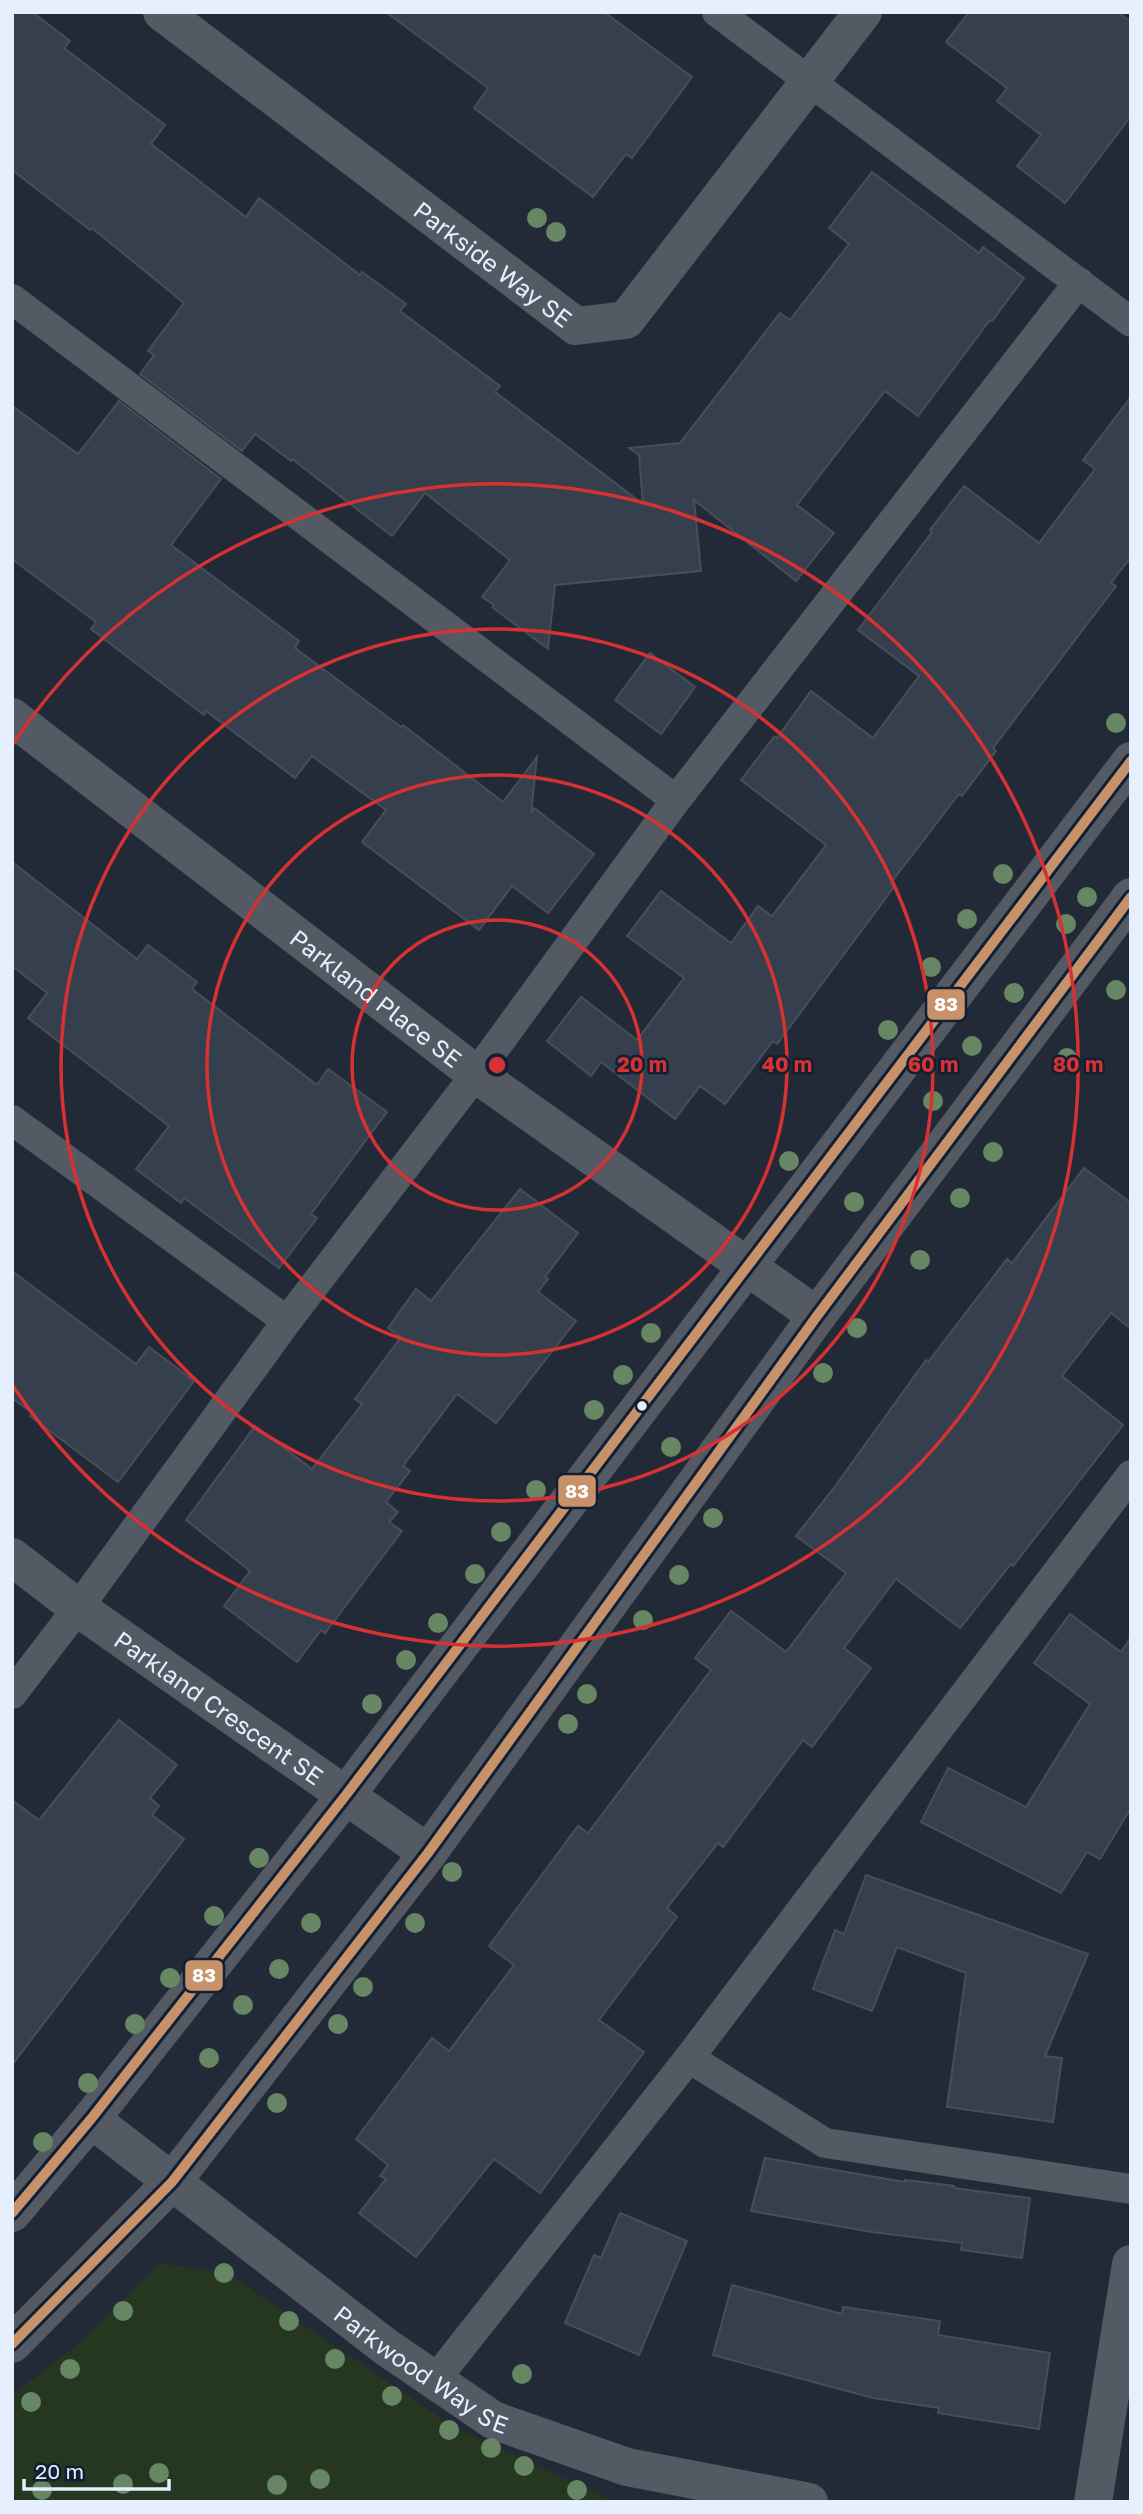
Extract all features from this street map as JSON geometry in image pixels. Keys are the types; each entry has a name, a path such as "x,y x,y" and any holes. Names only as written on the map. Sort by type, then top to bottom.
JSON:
{"street":[{"name":"Parkside Way SE","path":"162,12 576,326 626,320 863,12"},
{"name":"Parkland Place SE","path":"12,717 476,1074 817,1315"},
{"path":"12,2213 92,2119 346,1795 1131,761"},
{"path":"12,2344 172,2182 428,1853 817,1315 1131,897"},
{"name":"Parkland Crescent SE","path":"12,1557 78,1608 428,1853"},
{"name":"Parkwood Way SE","path":"92,2119 386,2347 493,2420 626,2467 809,2502"},
{"path":"1093,2502 1131,2264"}],"lane":[{"path":"718,12 1131,322"},
{"path":"12,1694 287,1321 476,1074 676,800 1079,282"},
{"path":"12,299 676,800"},
{"path":"12,1120 287,1321"},
{"path":"435,2380 689,2058 1131,1475"},
{"path":"689,2058 825,2143 1131,2189"}],"green space":[{"path":"160,2263 230,2275 456,2428 615,2502 12,2502 12,2395 76,2346"}],"building":[{"path":"12,12 32,12 70,41 64,48 165,125 151,144 246,217 259,198 360,275 362,272 406,304 400,311 500,386 495,392 643,504 639,455 629,448 680,443 780,313 790,320 849,244 829,228 872,172 979,253 983,247 1024,278 918,416 885,391 797,505 834,533 796,581 694,500 701,571 555,585 548,649 482,597 510,560 425,493 392,536 255,434 242,451 140,374 154,355 148,351 184,303 92,228 90,230 12,170"},
{"path":"386,12 604,12 692,77 632,158 626,154 593,197 474,108 488,88"},
{"path":"969,12 1118,12 1131,22 1131,116 1065,203 1017,166 1041,135 997,101 1007,88 946,42"},
{"path":"1131,397 1131,557 1111,583 1116,586 993,748 996,751 962,796 959,794 890,884 894,887 777,1044 773,1041 725,1104 700,1086 675,1119 601,1062 591,1076 547,1041 581,997 637,1040 684,978 627,936 661,891 731,943 758,906 772,916 826,845 741,780 774,737 777,738 811,691 873,738 919,676 858,630 932,532 930,530 964,486 1039,543 1095,469 1083,460"},
{"path":"119,401 221,479 171,545 299,641 295,648 401,727 403,725 503,802 537,757 531,813 534,808 594,854 548,913 512,886 479,930 362,842 386,810 312,756 295,778 206,711 204,715 91,629 96,622 12,559 12,406 78,454"},
{"path":"650,653 695,687 661,734 615,700"},
{"path":"12,862 137,959 148,945 197,982 192,989 317,1085 328,1069 387,1112 311,1214 317,1218 279,1268 184,1198 181,1203 136,1169 169,1126 28,1018 47,993 12,966"},
{"path":"1084,1168 1131,1203 1131,1329 1111,1313 1062,1376 1123,1425 1013,1566 1011,1564 960,1628 896,1579 844,1648 871,1668 812,1747 803,1740 723,1847 718,1843 667,1908 677,1917 599,2020 644,2052 540,2193 494,2159 416,2257 359,2213 386,2179 380,2176 388,2165 356,2139 432,2038 449,2051 514,1965 489,1946 578,1826 588,1833 711,1670 695,1658 731,1611 786,1652 846,1573 796,1536 926,1360 928,1362 1007,1259 1012,1263"},
{"path":"520,1189 578,1233 545,1277 548,1279 538,1292 576,1321 496,1423 457,1394 403,1466 410,1471 386,1502 398,1512 389,1522 402,1531 325,1633 321,1630 297,1662 224,1606 250,1571 186,1520 255,1426 312,1469 362,1404 355,1399 401,1337 388,1328 416,1289 431,1301"},
{"path":"12,1271 136,1364 149,1347 194,1381 118,1482 30,1416 32,1413 12,1398"},
{"path":"1070,1614 1121,1652 1131,1637 1131,1808 1100,1859 1087,1852 1061,1893 921,1822 948,1768 1026,1807 1090,1704 1034,1663"},
{"path":"119,1720 177,1765 150,1798 159,1806 152,1815 184,1839 12,2065 12,1800 39,1820"},
{"path":"866,1875 1088,1954 1045,2056 1062,2058 1053,2122 947,2107 966,1973 897,1947 872,2011 813,1989 835,1930 844,1934"},
{"path":"765,2158 905,2182 954,2186 1030,2198 1022,2258 961,2250 962,2243 872,2232 751,2211"},
{"path":"620,2213 687,2241 639,2355 565,2323 594,2255 601,2258"},
{"path":"732,2285 842,2314 843,2307 940,2321 938,2335 1050,2353 1039,2429 938,2413 939,2408 873,2398 713,2355"}],"transit line":[{"name":"83","path":"12,2213 91,2119 346,1795 1131,761"},
{"name":"83","path":"12,2344 172,2182 428,1853 817,1316 1131,897"}]}
